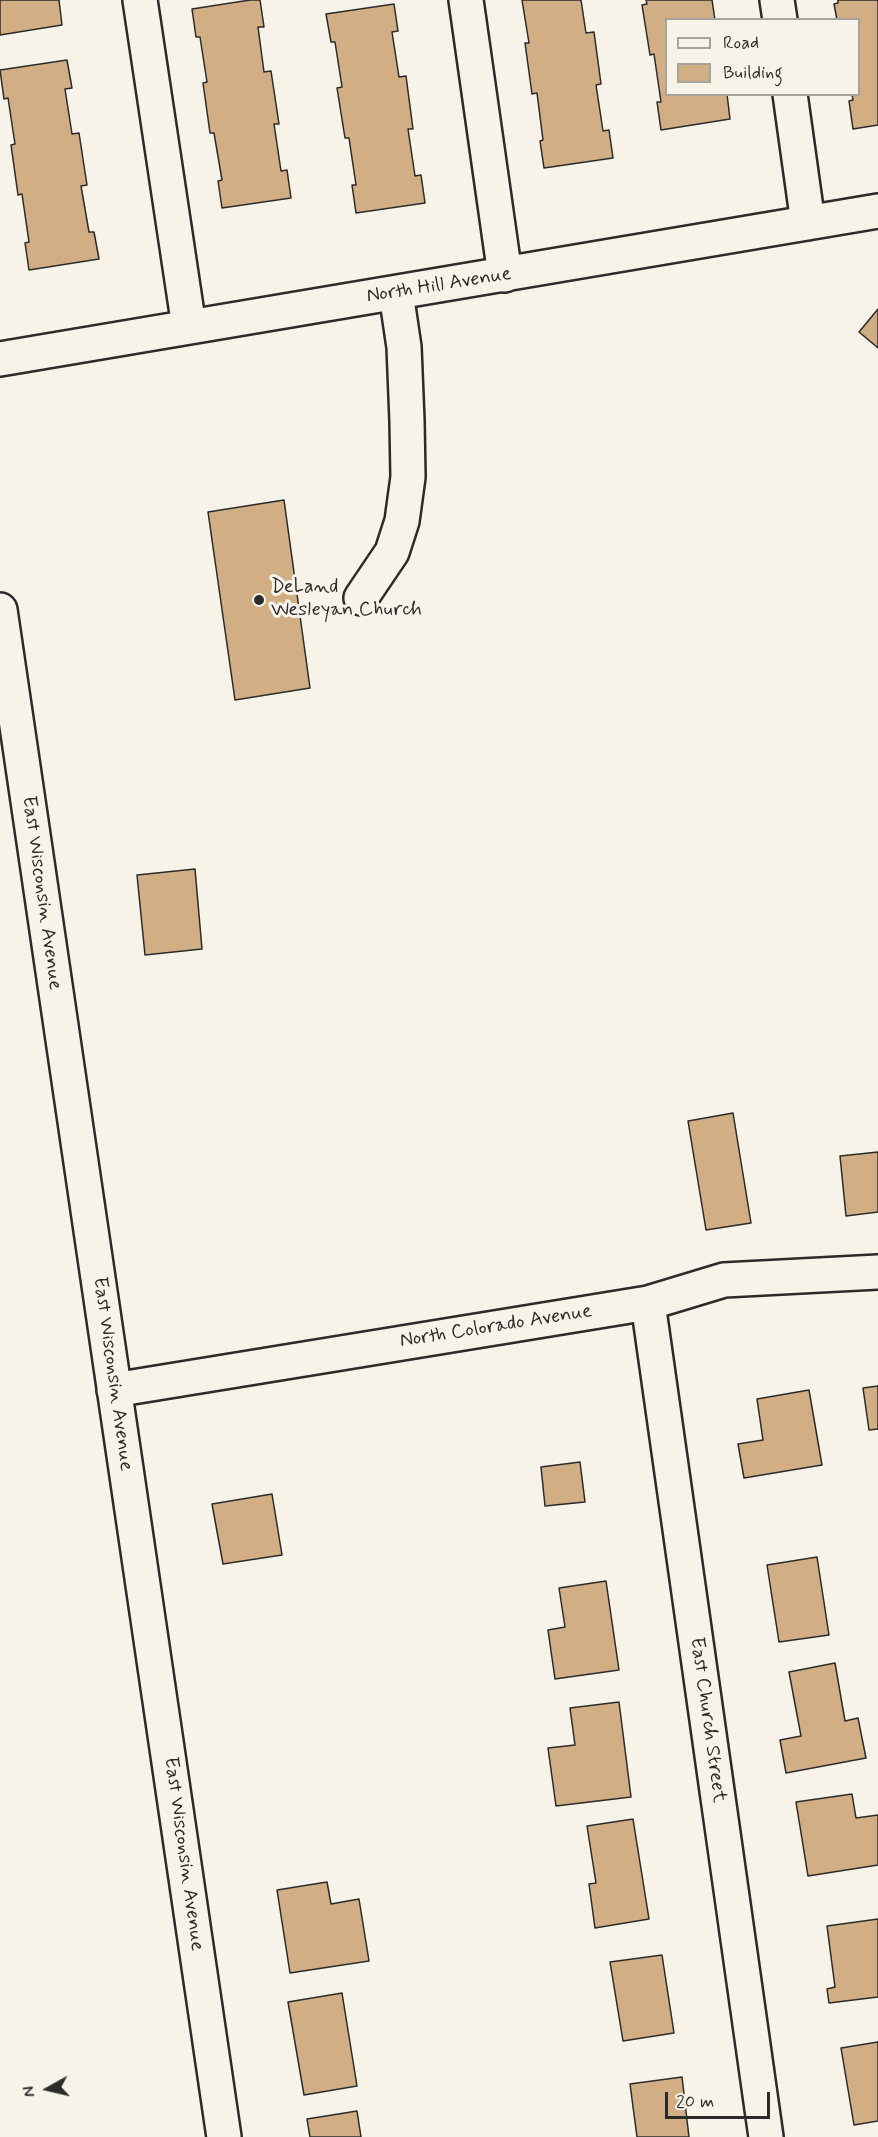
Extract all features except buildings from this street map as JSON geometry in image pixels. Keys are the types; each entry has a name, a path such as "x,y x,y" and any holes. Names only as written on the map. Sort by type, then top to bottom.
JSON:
{"street":[{"path":"140,0 189,327"},
{"path":"466,0 505,275"},
{"path":"777,0 780,18"},
{"path":"790,96 808,223"},
{"name":"North Hill Avenue","path":"0,359 878,211"},
{"path":"361,598 392,552 402,521 408,477 404,347 396,293"},
{"name":"East Wisconsin Avenue","path":"0,610 224,2137"},
{"name":"North Colorado Avenue","path":"114,1390 648,1303 724,1280 878,1272"},
{"name":"East Church Street","path":"648,1303 766,2137"}],"place":[{"name":"DeLand Wesleyan Church","path":"259,600"}]}
